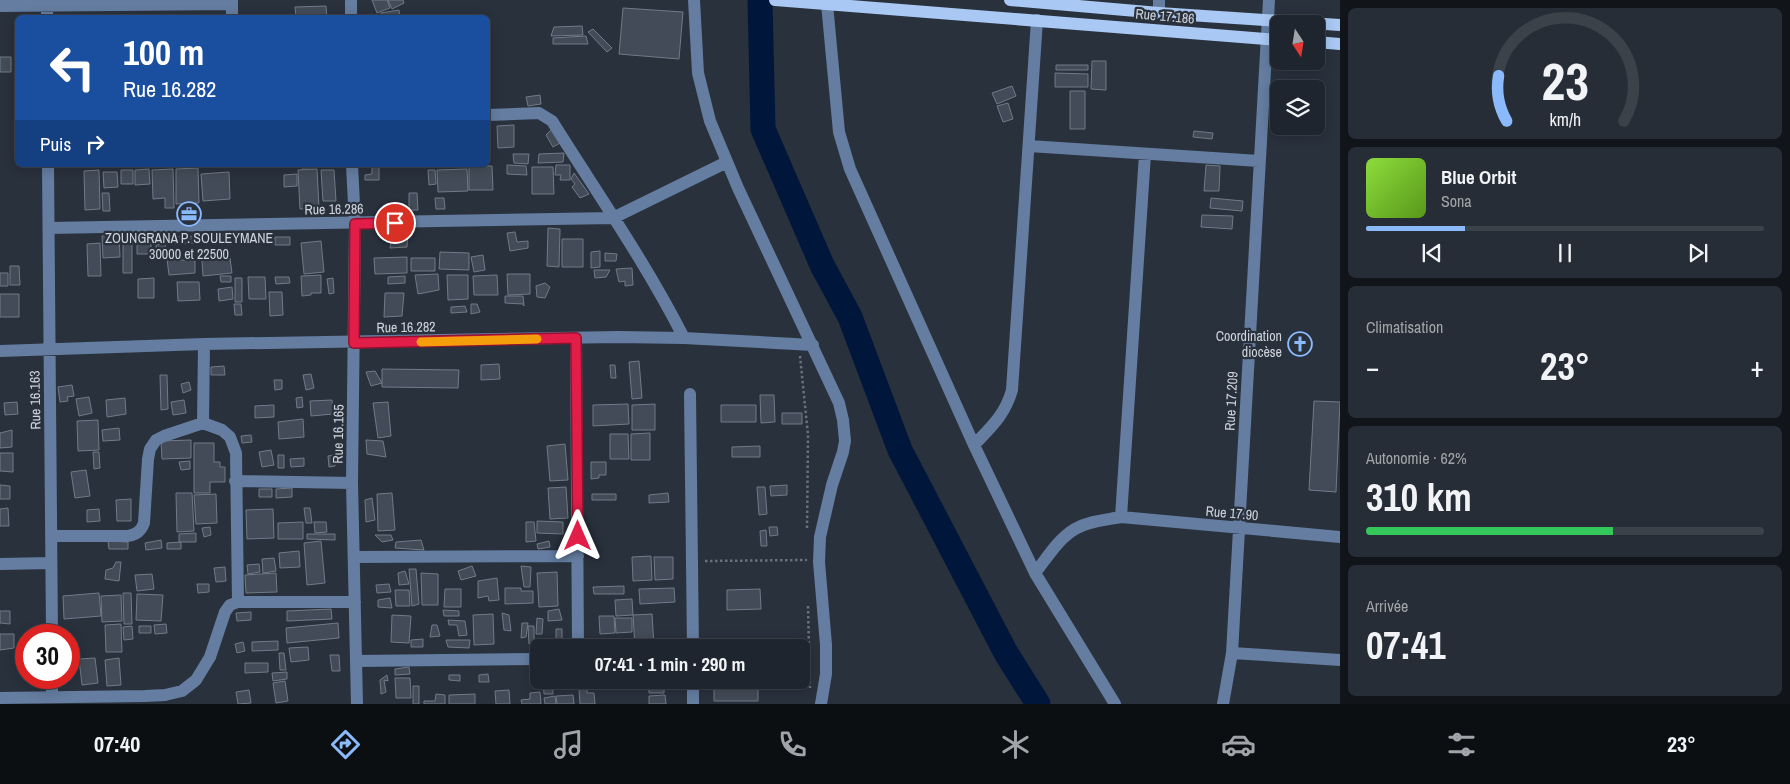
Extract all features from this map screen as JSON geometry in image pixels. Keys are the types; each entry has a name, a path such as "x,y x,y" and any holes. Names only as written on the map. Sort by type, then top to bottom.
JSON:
{"main road":[{"name":"Rue 17.186","path":"775,0 1270,40"},
{"path":"1010,0 1159,6 1268,19 1340,25"},
{"path":"1325,43 1340,44"}],"street":[{"path":"351,0 351,15"},
{"path":"694,0 698,73 710,121 727,162 813,345 838,403 843,420 844,441 820,537 819,562 826,645 826,674 821,704"},
{"path":"1268,19 1269,0"},
{"path":"0,6 47,8 232,2 232,15"},
{"path":"827,4 839,132 850,169 974,445 1035,573 1115,704"},
{"name":"Rue 17.209","path":"1268,19 1270,27"},
{"path":"974,445 999,419 1009,401 1012,390 1037,20"},
{"name":"Rue 17.209","path":"1223,704 1232,653 1259,161 1270,66"},
{"path":"490,115 539,113 552,121 664,298 684,338"},
{"path":"1029,146 1259,161"},
{"path":"1121,518 1145,154"},
{"name":"Rue 16.286","path":"49,228 613,218 727,162"},
{"name":"Rue 16.163","path":"48,167 52,624"},
{"name":"Rue 16.165","path":"352,167 355,224 352,483 357,704"},
{"path":"576,338 578,639"},
{"name":"Rue 16.282","path":"0,351 204,344 576,338 684,338 813,345"},
{"path":"203,423 204,344"},
{"path":"690,394 693,639"},
{"path":"51,536 128,536 136,534 141,530 144,523 150,449 156,440 164,436 203,423 222,430 230,437 236,453 238,602"},
{"path":"235,481 352,483"},
{"name":"Rue 17.90","path":"1035,573 1059,543 1074,529 1095,521 1121,518 1340,537"},
{"path":"354,557 578,556"},
{"path":"0,564 51,563"},
{"path":"0,698 52,701 145,700 182,691 196,680 210,657 225,612 230,605 238,602 354,602"},
{"path":"1232,653 1340,660"},
{"path":"356,661 530,659"},
{"path":"693,689 693,704"}],"path":[{"path":"799,344 808,435 807,486"},
{"path":"691,562 807,560"}],"building":[{"path":"372,0 387,0 390,8 377,13"},
{"path":"388,0 403,0 404,3 392,9"},
{"path":"326,6 327,15 296,15 295,7"},
{"path":"623,8 683,12 679,59 619,54"},
{"path":"399,10 400,15 381,15 381,13"},
{"path":"582,26 583,35 551,36 554,27"},
{"path":"593,29 612,48 607,52 588,32"},
{"path":"586,36 588,44 553,44 553,38"},
{"path":"0,57 11,57 11,72 0,72"},
{"path":"1092,61 1106,61 1106,90 1091,89"},
{"path":"1056,65 1088,65 1088,70 1056,70"},
{"path":"1055,73 1088,74 1088,87 1055,87"},
{"path":"1012,86 1016,96 997,104 992,93"},
{"path":"1070,91 1085,91 1085,129 1070,129"},
{"path":"540,95 541,104 528,106 526,97"},
{"path":"1008,103 1013,119 1003,122 997,106"},
{"path":"514,125 514,147 498,148 497,126"},
{"path":"552,129 560,143 553,147 546,135"},
{"path":"1194,131 1213,133 1212,139 1193,137"},
{"path":"564,153 563,162 538,163 539,154"},
{"path":"513,154 529,154 528,164 514,163"},
{"path":"507,165 526,166 527,175 507,174"},
{"path":"556,165 570,165 570,180 560,180 561,175 555,175"},
{"path":"1206,165 1220,166 1219,191 1204,191"},
{"path":"492,166 493,190 469,190 469,167"},
{"path":"372,167 379,167 379,180 365,180 365,175 372,174"},
{"path":"532,167 553,167 554,194 532,194"},
{"path":"198,168 199,203 176,204 176,169"},
{"path":"149,169 150,184 135,185 135,170"},
{"path":"173,169 174,208 165,208 165,198 153,199 152,170"},
{"path":"317,169 319,208 300,209 298,170"},
{"path":"467,169 468,191 438,192 437,170"},
{"path":"99,170 100,209 85,210 84,171"},
{"path":"121,170 133,170 133,184 121,184"},
{"path":"321,170 334,170 336,201 323,201"},
{"path":"428,170 435,170 436,184 429,185"},
{"path":"103,172 117,172 118,187 104,188"},
{"path":"229,172 230,199 203,201 201,174"},
{"path":"574,173 589,194 580,198 572,187 575,184 571,179"},
{"path":"297,174 297,186 284,187 284,175"},
{"path":"102,193 109,193 110,211 103,211"},
{"path":"409,193 417,193 418,210 409,210"},
{"path":"435,198 444,198 445,209 436,209"},
{"path":"1211,198 1243,201 1242,211 1210,208"},
{"path":"1202,215 1233,216 1232,229 1201,227"},
{"path":"548,228 560,229 559,267 547,266"},
{"path":"408,232 407,247 390,248 392,233"},
{"path":"515,232 517,242 528,241 528,248 510,251 507,233"},
{"path":"230,234 231,242 214,243 213,235"},
{"path":"119,235 120,257 103,258 102,236"},
{"path":"123,235 132,235 132,273 123,273"},
{"path":"196,236 197,243 175,244 175,237"},
{"path":"275,237 290,237 290,245 275,245"},
{"path":"137,238 151,239 151,254 137,254"},
{"path":"562,239 583,239 583,267 562,267"},
{"path":"321,241 324,272 304,274 301,243"},
{"path":"100,243 101,276 88,276 87,244"},
{"path":"165,244 167,259 157,260 156,245"},
{"path":"600,251 600,267 591,268 591,252"},
{"path":"440,252 469,253 469,270 439,269"},
{"path":"605,253 617,254 616,261 605,261"},
{"path":"483,255 485,270 474,272 471,257"},
{"path":"407,257 407,273 375,274 374,258"},
{"path":"230,258 232,273 203,276 202,261"},
{"path":"411,258 435,258 435,271 411,271"},
{"path":"167,259 195,261 195,273 169,275"},
{"path":"10,266 19,266 20,285 10,285"},
{"path":"632,268 633,285 625,286 625,281 619,282 616,269"},
{"path":"594,270 610,270 606,277 595,278"},
{"path":"0,273 8,273 8,286 0,286"},
{"path":"438,274 439,290 418,294 415,275"},
{"path":"507,274 530,274 530,294 508,295"},
{"path":"321,275 321,293 311,293 311,295 302,296 301,276"},
{"path":"447,275 468,275 468,299 448,300"},
{"path":"497,275 498,295 474,295 473,276"},
{"path":"220,276 231,276 231,282 221,282"},
{"path":"405,276 405,283 388,284 388,277"},
{"path":"248,277 265,277 266,299 249,299"},
{"path":"275,277 289,277 290,283 276,284"},
{"path":"154,278 154,298 138,298 138,279"},
{"path":"235,278 242,278 242,302 235,302"},
{"path":"333,278 334,293 329,294 327,279"},
{"path":"177,282 199,282 200,300 178,301"},
{"path":"545,283 550,287 545,298 537,297 536,286"},
{"path":"232,287 233,299 219,301 218,289"},
{"path":"269,292 282,292 283,315 270,316"},
{"path":"385,293 404,293 402,316 384,317"},
{"path":"0,294 19,294 19,317 0,317"},
{"path":"505,296 523,296 524,306 523,304 505,303"},
{"path":"234,304 241,304 242,315 235,315"},
{"path":"471,304 477,304 480,312 471,314"},
{"path":"465,306 467,312 451,313 451,307"},
{"path":"639,361 642,398 632,399 629,362"},
{"path":"499,364 500,379 481,380 481,365"},
{"path":"610,365 615,365 616,378 611,378"},
{"path":"224,366 225,375 211,375 211,367"},
{"path":"382,369 459,370 458,388 382,387"},
{"path":"375,371 382,383 371,386 366,372"},
{"path":"311,374 314,388 306,390 303,375"},
{"path":"160,375 167,375 168,409 161,410"},
{"path":"274,380 282,380 282,389 275,390"},
{"path":"189,382 191,390 183,393 181,384"},
{"path":"72,385 74,396 67,397 68,401 60,402 58,387"},
{"path":"760,395 774,395 775,422 761,423"},
{"path":"89,397 92,413 79,416 76,399"},
{"path":"302,397 303,407 297,408 296,398"},
{"path":"125,398 126,414 107,417 106,400"},
{"path":"184,400 186,413 173,415 171,402"},
{"path":"332,400 333,414 311,416 310,401"},
{"path":"1314,401 1340,402 1336,492 1309,490"},
{"path":"17,402 18,414 5,415 4,403"},
{"path":"388,402 391,436 378,438 373,403"},
{"path":"628,404 629,424 593,426 593,405"},
{"path":"655,404 655,430 632,430 632,405"},
{"path":"274,405 274,417 255,418 255,406"},
{"path":"721,405 756,405 756,422 721,422"},
{"path":"782,413 802,413 802,424 782,424"},
{"path":"303,419 304,437 279,439 278,422"},
{"path":"98,420 99,450 78,451 77,421"},
{"path":"119,428 120,440 103,441 102,430"},
{"path":"12,430 12,447 0,448 0,433"},
{"path":"650,433 650,460 631,460 631,434"},
{"path":"610,434 628,434 629,459 610,459"},
{"path":"251,435 252,442 242,443 241,436"},
{"path":"191,440 191,458 162,459 161,441"},
{"path":"366,440 383,441 386,457 367,454"},
{"path":"194,443 214,443 214,462 220,462 220,467 225,467 225,482 210,482 210,493 194,493"},
{"path":"565,444 568,480 550,481 547,446"},
{"path":"760,446 760,457 732,457 732,447"},
{"path":"271,450 274,465 262,467 259,452"},
{"path":"93,452 99,452 100,468 94,469"},
{"path":"0,453 13,453 13,472 0,471"},
{"path":"278,455 284,455 284,468 278,468"},
{"path":"334,455 335,466 329,467 328,456"},
{"path":"304,458 304,466 291,467 290,459"},
{"path":"190,461 190,469 181,470 179,462"},
{"path":"591,462 606,462 606,475 599,475 599,478 591,479"},
{"path":"86,470 90,496 75,498 71,472"},
{"path":"0,485 10,486 10,499 0,499"},
{"path":"787,485 787,495 771,496 770,486"},
{"path":"566,487 568,518 550,519 548,488"},
{"path":"757,487 765,487 767,514 759,515"},
{"path":"292,488 292,497 276,498 276,489"},
{"path":"259,489 272,489 272,497 259,497"},
{"path":"176,493 192,493 194,531 177,532"},
{"path":"392,493 395,530 378,531 377,494"},
{"path":"668,493 669,502 649,503 649,495"},
{"path":"216,494 217,523 196,524 194,495"},
{"path":"592,494 616,494 616,500 592,500"},
{"path":"372,498 375,520 366,522 365,500"},
{"path":"131,499 131,521 117,521 116,500"},
{"path":"8,508 9,526 0,526 0,509"},
{"path":"304,508 310,508 312,523 306,523"},
{"path":"99,509 100,521 87,522 87,510"},
{"path":"273,509 274,538 247,539 246,510"},
{"path":"537,521 563,522 563,534 537,533"},
{"path":"303,522 303,539 278,539 278,523"},
{"path":"314,522 326,522 327,532 315,533"},
{"path":"526,522 534,522 536,541 526,542"},
{"path":"210,527 211,535 204,537 202,528"},
{"path":"769,527 777,527 778,535 770,536"},
{"path":"766,530 767,546 761,546 760,531"},
{"path":"196,533 196,542 179,542 179,534"},
{"path":"307,534 335,534 335,540 307,539"},
{"path":"375,535 391,535 393,540 382,542"},
{"path":"161,540 162,548 146,550 145,543"},
{"path":"421,540 424,550 395,548 396,542"},
{"path":"108,541 128,542 128,549 109,549"},
{"path":"321,541 325,583 307,585 304,543"},
{"path":"549,541 550,547 538,549 537,544"},
{"path":"181,542 181,549 167,549 167,543"},
{"path":"299,551 300,567 280,568 279,553"},
{"path":"651,556 652,580 633,581 632,557"},
{"path":"654,557 673,557 673,579 655,580"},
{"path":"274,558 276,571 263,573 262,559"},
{"path":"116,562 121,562 119,581 105,579 106,570 113,568"},
{"path":"259,564 260,572 248,574 247,565"},
{"path":"472,566 476,576 461,580 458,571"},
{"path":"521,566 531,567 530,587 524,587"},
{"path":"225,567 226,581 216,582 214,568"},
{"path":"409,569 416,569 419,604 412,606"},
{"path":"405,571 409,584 399,585 398,573"},
{"path":"557,572 558,606 539,607 537,573"},
{"path":"276,573 277,592 246,593 245,575"},
{"path":"421,573 438,574 438,605 422,605"},
{"path":"152,574 154,589 137,591 135,575"},
{"path":"497,578 499,600 489,601 488,596 478,598 478,581"},
{"path":"197,584 209,584 209,592 198,593"},
{"path":"389,584 391,592 377,593 376,585"},
{"path":"624,586 624,594 594,594 593,587"},
{"path":"505,588 521,588 521,591 533,591 533,603 505,604"},
{"path":"674,588 675,602 640,604 639,589"},
{"path":"445,589 461,589 461,607 444,607"},
{"path":"760,589 761,609 727,610 727,590"},
{"path":"395,590 409,590 410,606 396,606"},
{"path":"99,593 101,616 64,619 63,596"},
{"path":"123,593 131,593 132,624 124,624"},
{"path":"137,594 163,595 161,621 136,620"},
{"path":"121,595 122,621 102,622 101,596"},
{"path":"390,598 392,608 378,607 378,600"},
{"path":"632,599 633,615 616,616 615,600"},
{"path":"331,609 332,619 287,621 287,611"},
{"path":"559,609 562,620 548,621 548,611"},
{"path":"443,610 459,611 459,616 444,616"},
{"path":"0,611 10,611 10,624 0,623"},
{"path":"251,612 251,620 237,621 236,613"},
{"path":"502,613 509,615 511,631 504,630"},
{"path":"493,614 494,644 474,645 473,615"},
{"path":"652,614 654,639 634,639 633,615"},
{"path":"392,615 411,616 409,643 391,642"},
{"path":"599,616 614,616 615,633 600,634"},
{"path":"537,618 543,619 542,634 536,634"},
{"path":"615,618 632,618 632,632 616,633"},
{"path":"448,620 465,621 467,635 459,636 457,625 449,625"},
{"path":"338,623 339,638 287,643 286,628"},
{"path":"522,623 528,623 526,637 521,638"},
{"path":"121,624 122,652 106,652 105,625"},
{"path":"166,624 167,633 155,634 154,625"},
{"path":"432,625 437,625 440,636 430,637"},
{"path":"132,626 133,639 124,640 123,627"},
{"path":"139,626 151,626 151,633 139,633"},
{"path":"528,626 534,626 534,639 530,639 529,644"},
{"path":"556,629 562,629 562,639 556,639"},
{"path":"0,634 14,634 14,648 0,650"},
{"path":"423,639 423,647 411,647 411,640"},
{"path":"446,640 470,640 469,648 448,647"},
{"path":"278,641 278,650 252,651 252,642"},
{"path":"243,642 245,651 237,653 235,644"},
{"path":"308,647 309,660 291,662 289,648"},
{"path":"279,653 284,653 286,670 280,670"},
{"path":"330,655 339,655 340,671 332,671"},
{"path":"95,658 98,683 82,685 80,659"},
{"path":"119,658 121,685 107,686 105,660"},
{"path":"245,663 268,663 268,672 245,673"},
{"path":"409,667 410,674 395,675 395,669"},
{"path":"287,672 287,679 273,681 272,673"},
{"path":"488,674 489,682 479,682 479,675"},
{"path":"387,675 388,681 384,680 386,692 381,694 380,680"},
{"path":"449,675 460,675 460,681 449,680"},
{"path":"395,678 410,678 411,698 396,698"},
{"path":"285,681 288,701 276,703 273,683"},
{"path":"413,686 419,686 419,704 413,704"},
{"path":"544,689 553,689 553,694 544,694"},
{"path":"579,689 587,689 587,693 594,693 595,704 580,704"},
{"path":"649,689 664,689 664,693 649,693"},
{"path":"714,689 758,689 758,701 714,701"},
{"path":"249,690 251,703 238,704 236,692"},
{"path":"509,690 510,704 496,704 495,691"},
{"path":"540,692 541,704 522,704 521,700 530,699 530,693"},
{"path":"436,694 445,695 445,704 424,704 424,701 435,701"},
{"path":"475,694 475,704 449,704 449,695"},
{"path":"573,695 574,704 557,704 556,696"},
{"path":"665,695 666,704 649,704 649,696"},
{"path":"555,696 556,704 545,704 544,698"}],"waterway":[{"path":"760,0 763,129 822,265 850,317 900,450 1006,653 1038,704"}],"slow traffic":[{"path":"421,342 537,339"}],"place":[{"name":"ZOUNGRANA P. SOULEYMANE 30000 et 22500","path":"189,214"},
{"name":"Coordination diocèse","path":"1300,344"}],"route":[{"path":"395,223 355,224 354,343 576,338 578,536"}]}
